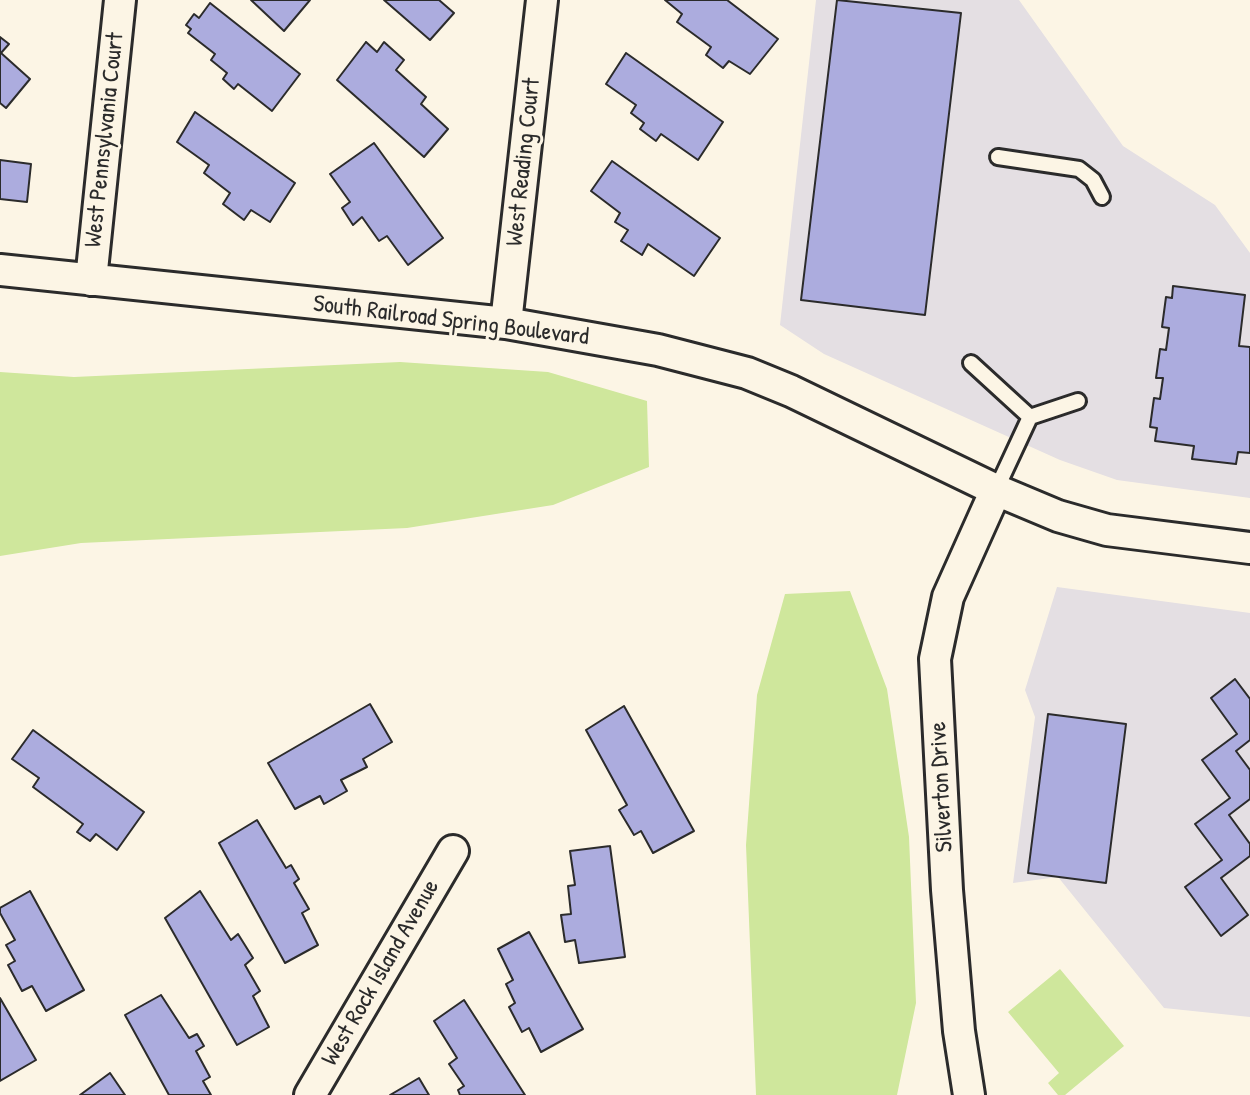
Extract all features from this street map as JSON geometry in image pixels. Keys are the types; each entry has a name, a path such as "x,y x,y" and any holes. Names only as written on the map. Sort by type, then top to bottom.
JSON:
{"street":[{"name":"West Pennsylvania Court","path":"91,280 120,0"},
{"name":"West Reading Court","path":"506,323 542,0"},
{"name":"South Railroad Spring Boulevard","path":"0,270 506,323 658,350 747,373 791,391 996,490 1058,516 1107,530 1250,548"},
{"name":"Silverton Drive","path":"969,1095 949,906 935,659 948,597 996,490"},
{"name":"West Rock Island Avenue","path":"310,1095 453,851"}],"lane":[{"path":"998,157 1079,169 1093,180 1102,197"},
{"path":"971,363 1030,417"},
{"path":"996,490 1030,417 1078,401"}],"shaded area":[{"path":"816,0 1019,0 1123,146 1215,205 1250,253 1250,498 1117,480 1060,460 824,354 780,325"},
{"path":"1057,587 1250,613 1250,1017 1164,1008 1058,877 1013,883 1035,717 1025,690"}],"green space":[{"path":"400,362 548,372 647,401 649,467 553,505 407,528 81,543 0,556 0,372 74,377"},
{"path":"850,591 887,689 909,837 916,1003 897,1095 756,1095 746,845 757,695 785,594"},
{"path":"1060,969 1124,1046 1065,1095 1058,1095 1048,1083 1059,1073 1008,1012"}],"building":[{"path":"251,0 310,0 284,31"},
{"path":"384,0 439,0 454,13 430,40"},
{"path":"665,0 727,0 778,39 750,74 729,61 723,68 706,55 711,47 677,22 682,14"},
{"path":"837,0 961,13 925,315 801,300"},
{"path":"210,3 300,74 272,111 238,84 234,89 223,79 227,73 211,60 215,54 188,33 191,29 186,25 194,14 199,18"},
{"path":"0,37 9,44 1,53 30,79 6,108 0,103"},
{"path":"366,42 377,52 384,42 404,60 396,70 426,97 421,104 448,129 424,157 337,80"},
{"path":"626,53 723,122 698,160 661,134 656,141 640,129 644,123 631,113 636,105 606,84"},
{"path":"195,112 295,183 270,222 251,210 244,220 223,204 230,193 204,173 209,165 177,142"},
{"path":"374,143 443,238 408,265 387,236 379,241 362,217 353,225 342,208 350,202 330,174"},
{"path":"0,160 31,164 27,202 0,199"},
{"path":"612,161 720,238 694,276 648,244 642,255 621,241 628,230 615,222 620,213 591,191"},
{"path":"1173,286 1245,295 1239,346 1250,347 1250,453 1238,452 1236,464 1192,459 1194,446 1155,441 1157,428 1150,427 1154,398 1160,399 1163,378 1156,378 1160,349 1166,350 1169,328 1162,327 1166,297 1172,298"},
{"path":"1235,679 1250,699 1250,740 1236,751 1250,770 1250,799 1229,815 1250,844 1250,856 1221,878 1248,915 1221,936 1185,887 1222,860 1195,824 1230,798 1202,760 1237,734 1211,698"},
{"path":"370,704 392,742 363,759 367,767 341,780 347,791 324,804 320,796 295,809 268,763"},
{"path":"624,706 694,831 653,853 641,831 634,835 619,810 627,805 586,730"},
{"path":"1048,714 1126,724 1106,883 1028,873"},
{"path":"33,730 144,812 117,850 96,834 90,841 77,832 83,824 33,787 39,778 12,759"},
{"path":"257,820 286,868 291,865 299,879 294,883 309,909 302,913 318,945 285,963 219,843"},
{"path":"610,846 625,957 579,963 575,940 565,942 561,915 571,914 568,886 575,885 570,851"},
{"path":"30,891 84,990 46,1011 32,986 22,991 8,965 15,961 6,945 15,940 0,913 0,908"},
{"path":"200,891 231,940 238,934 253,958 245,965 260,991 253,996 269,1027 237,1045 165,918"},
{"path":"529,932 583,1029 541,1052 529,1028 522,1032 509,1007 515,1003 506,984 513,980 498,949"},
{"path":"161,995 189,1038 197,1034 204,1046 196,1051 210,1077 203,1081 211,1095 169,1095 125,1015"},
{"path":"0,998 36,1060 0,1081"},
{"path":"464,1000 525,1095 460,1095 458,1090 464,1086 449,1064 457,1058 434,1021"},
{"path":"110,1073 125,1095 80,1095"},
{"path":"419,1078 429,1095 390,1095"}]}
